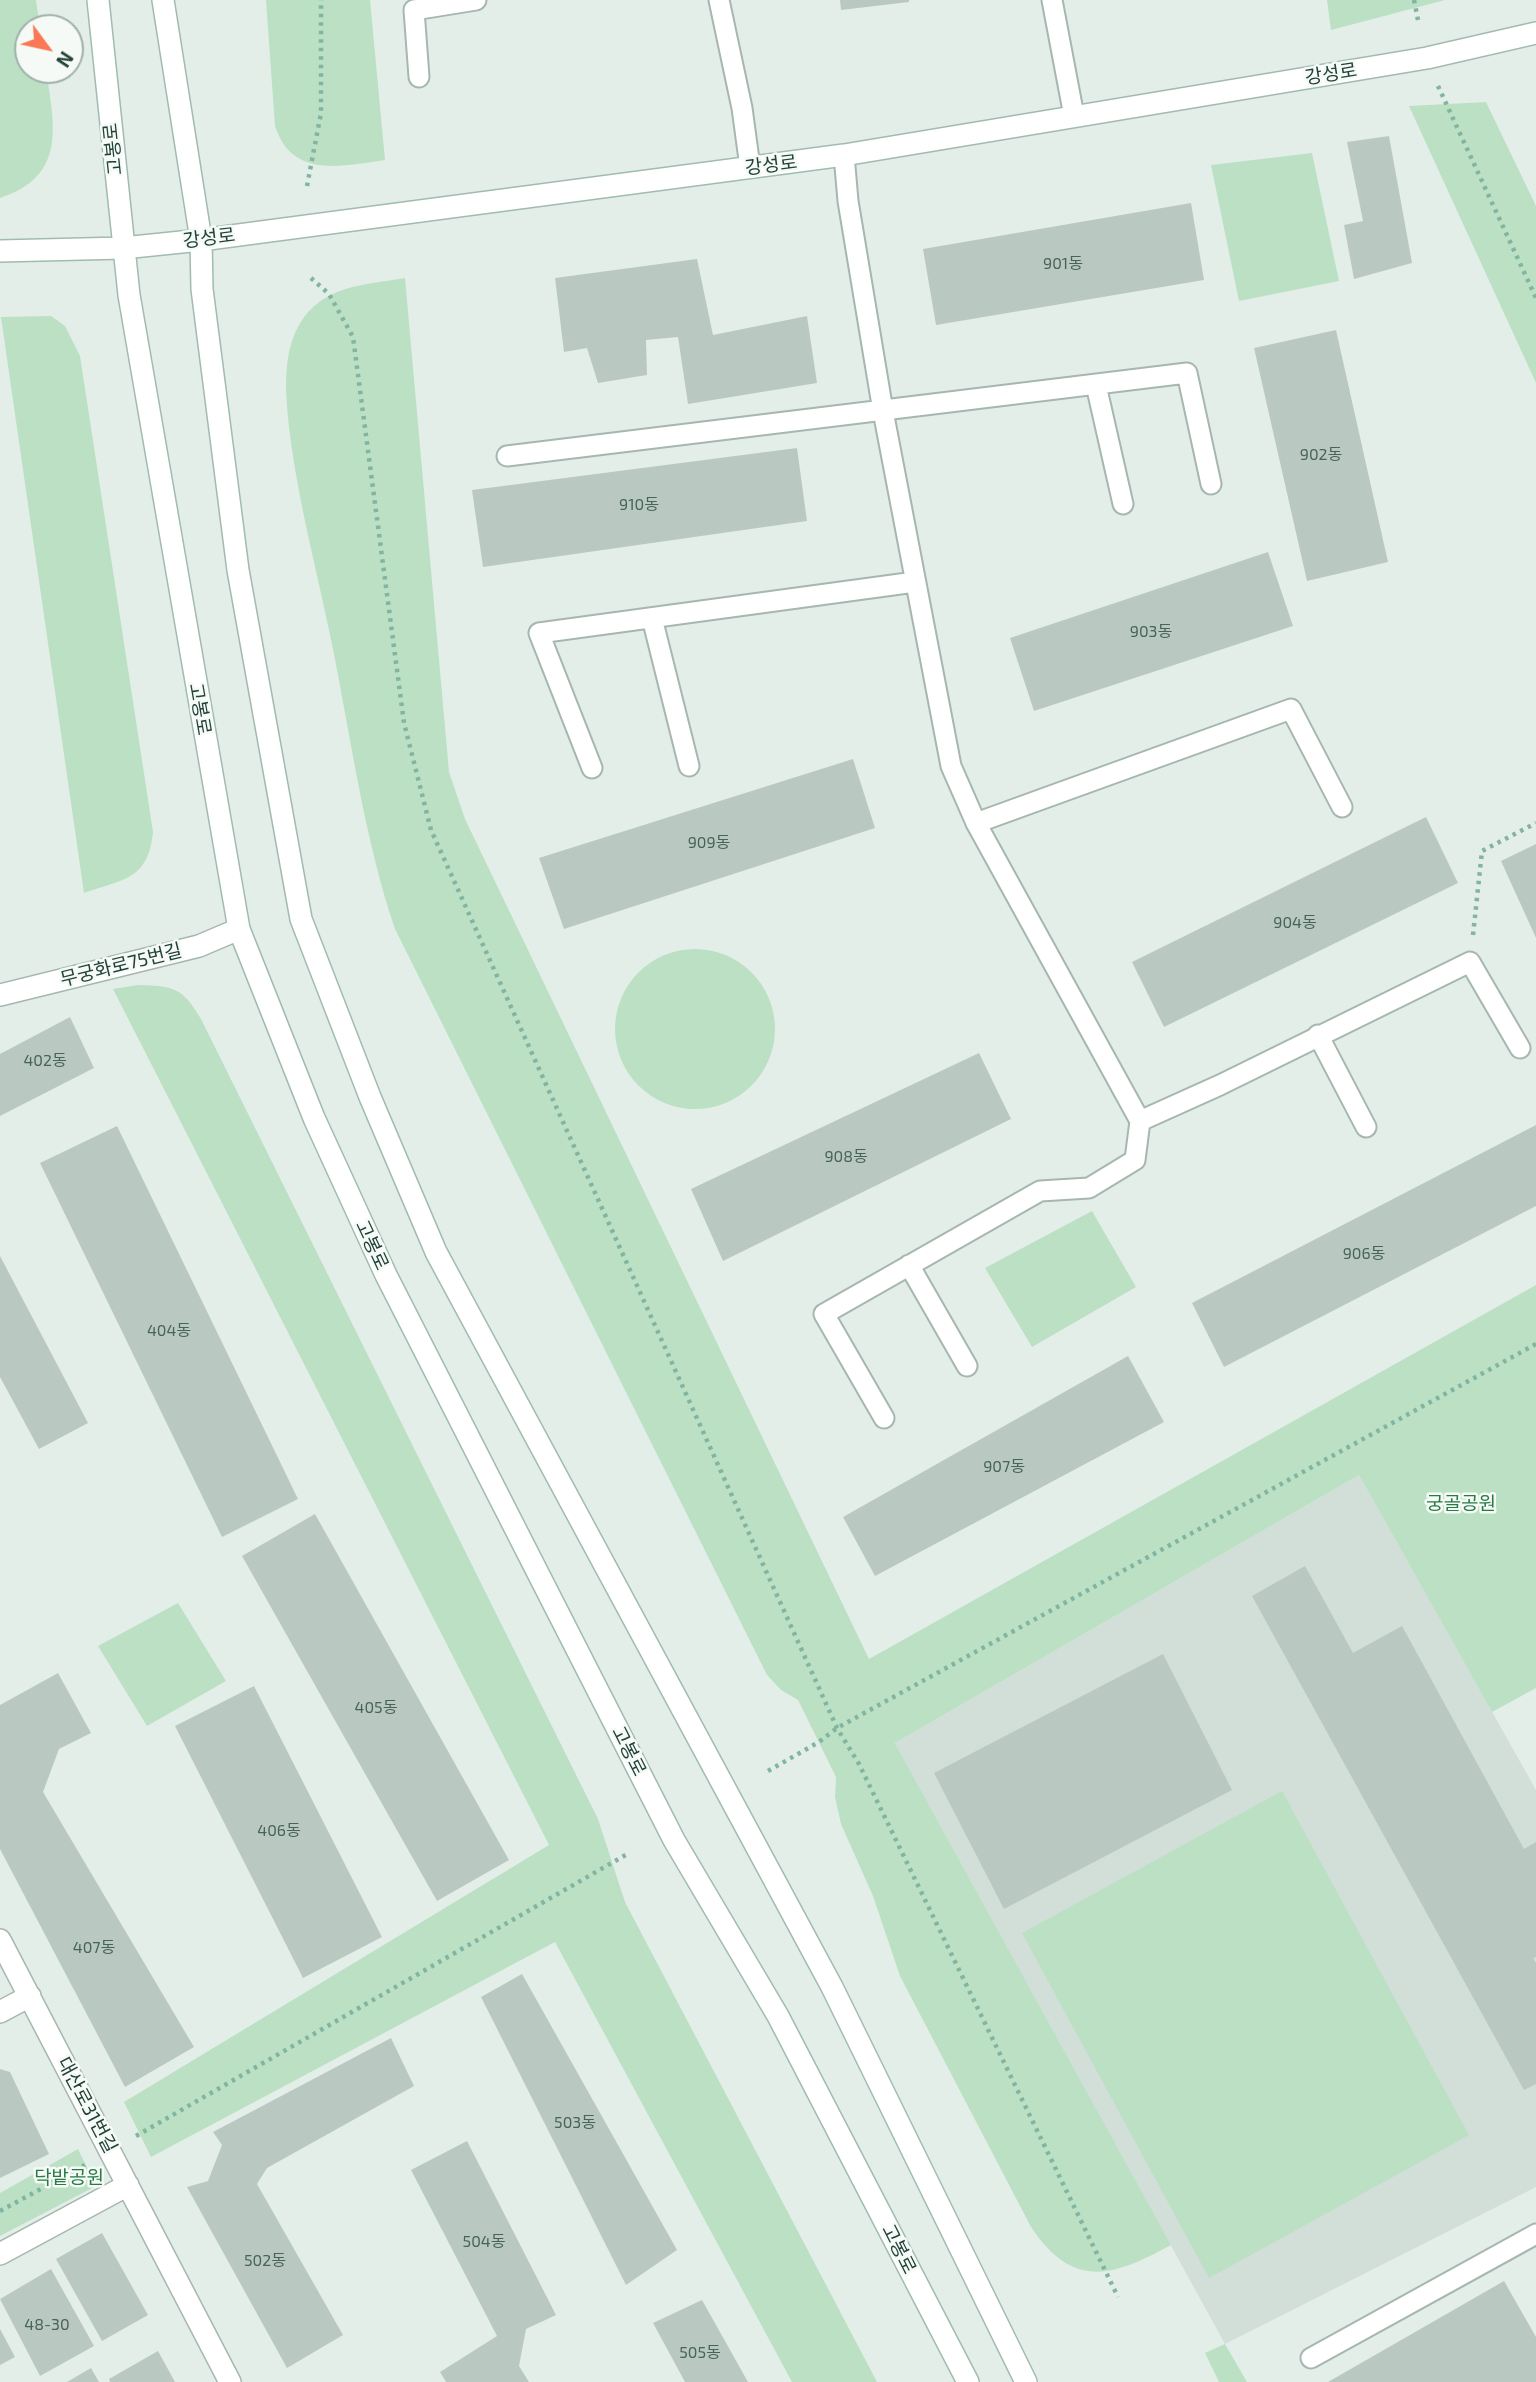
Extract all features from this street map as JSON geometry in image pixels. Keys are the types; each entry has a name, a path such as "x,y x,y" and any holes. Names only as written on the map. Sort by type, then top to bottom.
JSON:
{"main road":[{"name":"고봉로","path":"98,0 123,248 176,578 239,929 314,1118 386,1275 674,1840 778,2016 968,2382"},
{"path":"163,0 201,240 202,289 238,569 300,919 370,1097 436,1252 832,1987 1026,2382"},
{"name":"강성로","path":"0,251 123,248 201,240 844,155 1427,58 1536,33"},
{"name":"무궁화로75번길","path":"0,995 199,946 239,929"},
{"name":"대산로31번길","path":"0,1940 230,2382"},
{"path":"0,2012 30,1996"},
{"path":"0,2254 128,2185"}],"lane":[{"path":"419,77 414,10 476,0"},
{"path":"719,0 742,108 750,167"},
{"path":"1052,0 1074,116"},
{"path":"844,155 848,201 883,411 951,766 976,822 1140,1121 1135,1160 1089,1188 1040,1191 824,1314 884,1418"},
{"path":"507,456 1187,373 1211,484"},
{"path":"1096,384 1123,504"},
{"path":"592,768 539,633 915,582"},
{"path":"652,618 689,766"},
{"path":"976,822 1291,709 1342,807"},
{"path":"1140,1121 1220,1085 1470,962 1520,1048"},
{"path":"1318,1035 1366,1128"},
{"path":"909,1265 967,1366"},
{"path":"1311,2358 1536,2234"}],"path":[{"path":"307,187 321,113 321,0"},
{"path":"1414,0 1418,20"},
{"path":"1437,84 1536,298"},
{"path":"311,278 329,294 353,337 404,723 431,830 837,1728 859,1764 1118,2297"},
{"path":"1470,962 1482,851 1536,823"},
{"path":"768,1771 819,1742 837,1728 1536,1344"},
{"path":"130,2140 629,1853"},
{"path":"0,2211 94,2161"}],"shaded area":[{"path":"1359,1475 1536,1790 1536,2187 1225,2344 895,1743"}],"green space":[{"path":"0,0 36,0 38,14 14,14 14,84 48,84 52,110 52,146 47,162 37,176 22,188 0,198"},
{"path":"266,0 370,0 385,160 352,165 320,165 293,155 283,143 275,126"},
{"path":"1327,0 1445,0 1331,30"},
{"path":"1486,102 1536,206 1536,383 1409,106"},
{"path":"1312,153 1339,281 1239,301 1211,165"},
{"name":"궁골공원","path":"405,278 449,772 465,819 869,1659 1536,1285 1536,1688 1492,1712 1359,1475 895,1743 1171,2245 1131,2265 1095,2272 1078,2269 1062,2261 1031,2227 900,1976 873,1896 841,1824 835,1797 836,1777 798,1700 781,1690 767,1675 395,929 367,827 299,489 290,435 286,378 293,337 308,312 332,294 345,289"},
{"path":"51,316 65,326 80,356 153,832 146,860 140,869 122,880 84,893 1,317"},
{"path":"695,949 726,955 752,972 769,998 775,1029 769,1060 752,1086 726,1103 695,1109 664,1103 638,1086 621,1060 615,1029 621,998 638,972 664,955"},
{"path":"138,985 176,990 188,1000 201,1019 598,1819 625,1902 877,2382 792,2382 555,1942 151,2157 124,2102 549,1845 113,989"},
{"path":"1092,1211 1136,1287 1032,1347 985,1268"},
{"path":"178,1603 226,1681 147,1726 98,1646"},
{"path":"1282,1791 1469,2135 1209,2278 1022,1933"},
{"name":"닥밭공원","path":"78,2149 96,2186 0,2236 0,2193"},
{"path":"1225,2344 1247,2382 1219,2382 1205,2353"}],"building":[{"path":"840,0 909,0 909,2 841,10"},
{"path":"1389,136 1412,263 1354,279 1344,225 1363,221 1347,142"},
{"path":"1191,203 1204,280 936,325 923,249"},
{"path":"697,259 713,335 807,316 817,383 688,404 678,337 646,340 647,375 598,383 587,348 564,352 555,278"},
{"path":"1336,330 1388,562 1307,581 1254,348"},
{"path":"797,448 807,521 483,567 472,490"},
{"path":"1268,552 1293,626 1034,711 1010,638"},
{"path":"853,759 875,828 564,929 539,858"},
{"path":"1426,817 1458,883 1164,1027 1132,962"},
{"path":"1536,844 1536,938 1501,861"},
{"path":"70,1017 94,1068 0,1116 0,1054"},
{"path":"979,1053 1011,1119 723,1261 691,1189"},
{"path":"1536,1125 1536,1206 1224,1367 1192,1303"},
{"path":"117,1126 298,1499 222,1537 40,1163"},
{"path":"0,1256 88,1423 39,1449 0,1377"},
{"path":"1128,1356 1164,1422 875,1576 843,1517"},
{"path":"315,1514 509,1860 437,1901 242,1556"},
{"path":"1305,1566 1353,1653 1402,1626 1524,1849 1536,1842 1536,1957 1533,1958 1536,1963 1536,2084 1524,2090 1252,1596"},
{"path":"1163,1654 1232,1790 1004,1909 934,1773"},
{"path":"58,1673 91,1733 59,1749 43,1792 194,2047 125,2087 0,1849 0,1705"},
{"path":"254,1686 382,1937 303,1978 175,1726"},
{"path":"522,1974 677,2250 626,2285 481,1997"},
{"path":"391,2038 414,2086 267,2168 257,2184 343,2335 287,2368 187,2187 208,2181 222,2145 213,2132"},
{"path":"0,2069 10,2072 49,2154 0,2178"},
{"path":"467,2141 556,2315 526,2329 519,2366 529,2382 446,2382 440,2372 497,2336 411,2170"},
{"path":"102,2233 148,2315 102,2341 56,2259"},
{"path":"51,2269 94,2346 40,2376 0,2299"},
{"path":"1504,2281 1536,2337 1536,2382 1328,2382"},
{"path":"702,2300 748,2382 685,2382 653,2323"},
{"path":"0,2329 15,2357 0,2365"},
{"path":"158,2351 175,2382 110,2382 109,2379"},
{"path":"91,2368 99,2382 67,2382"}]}
